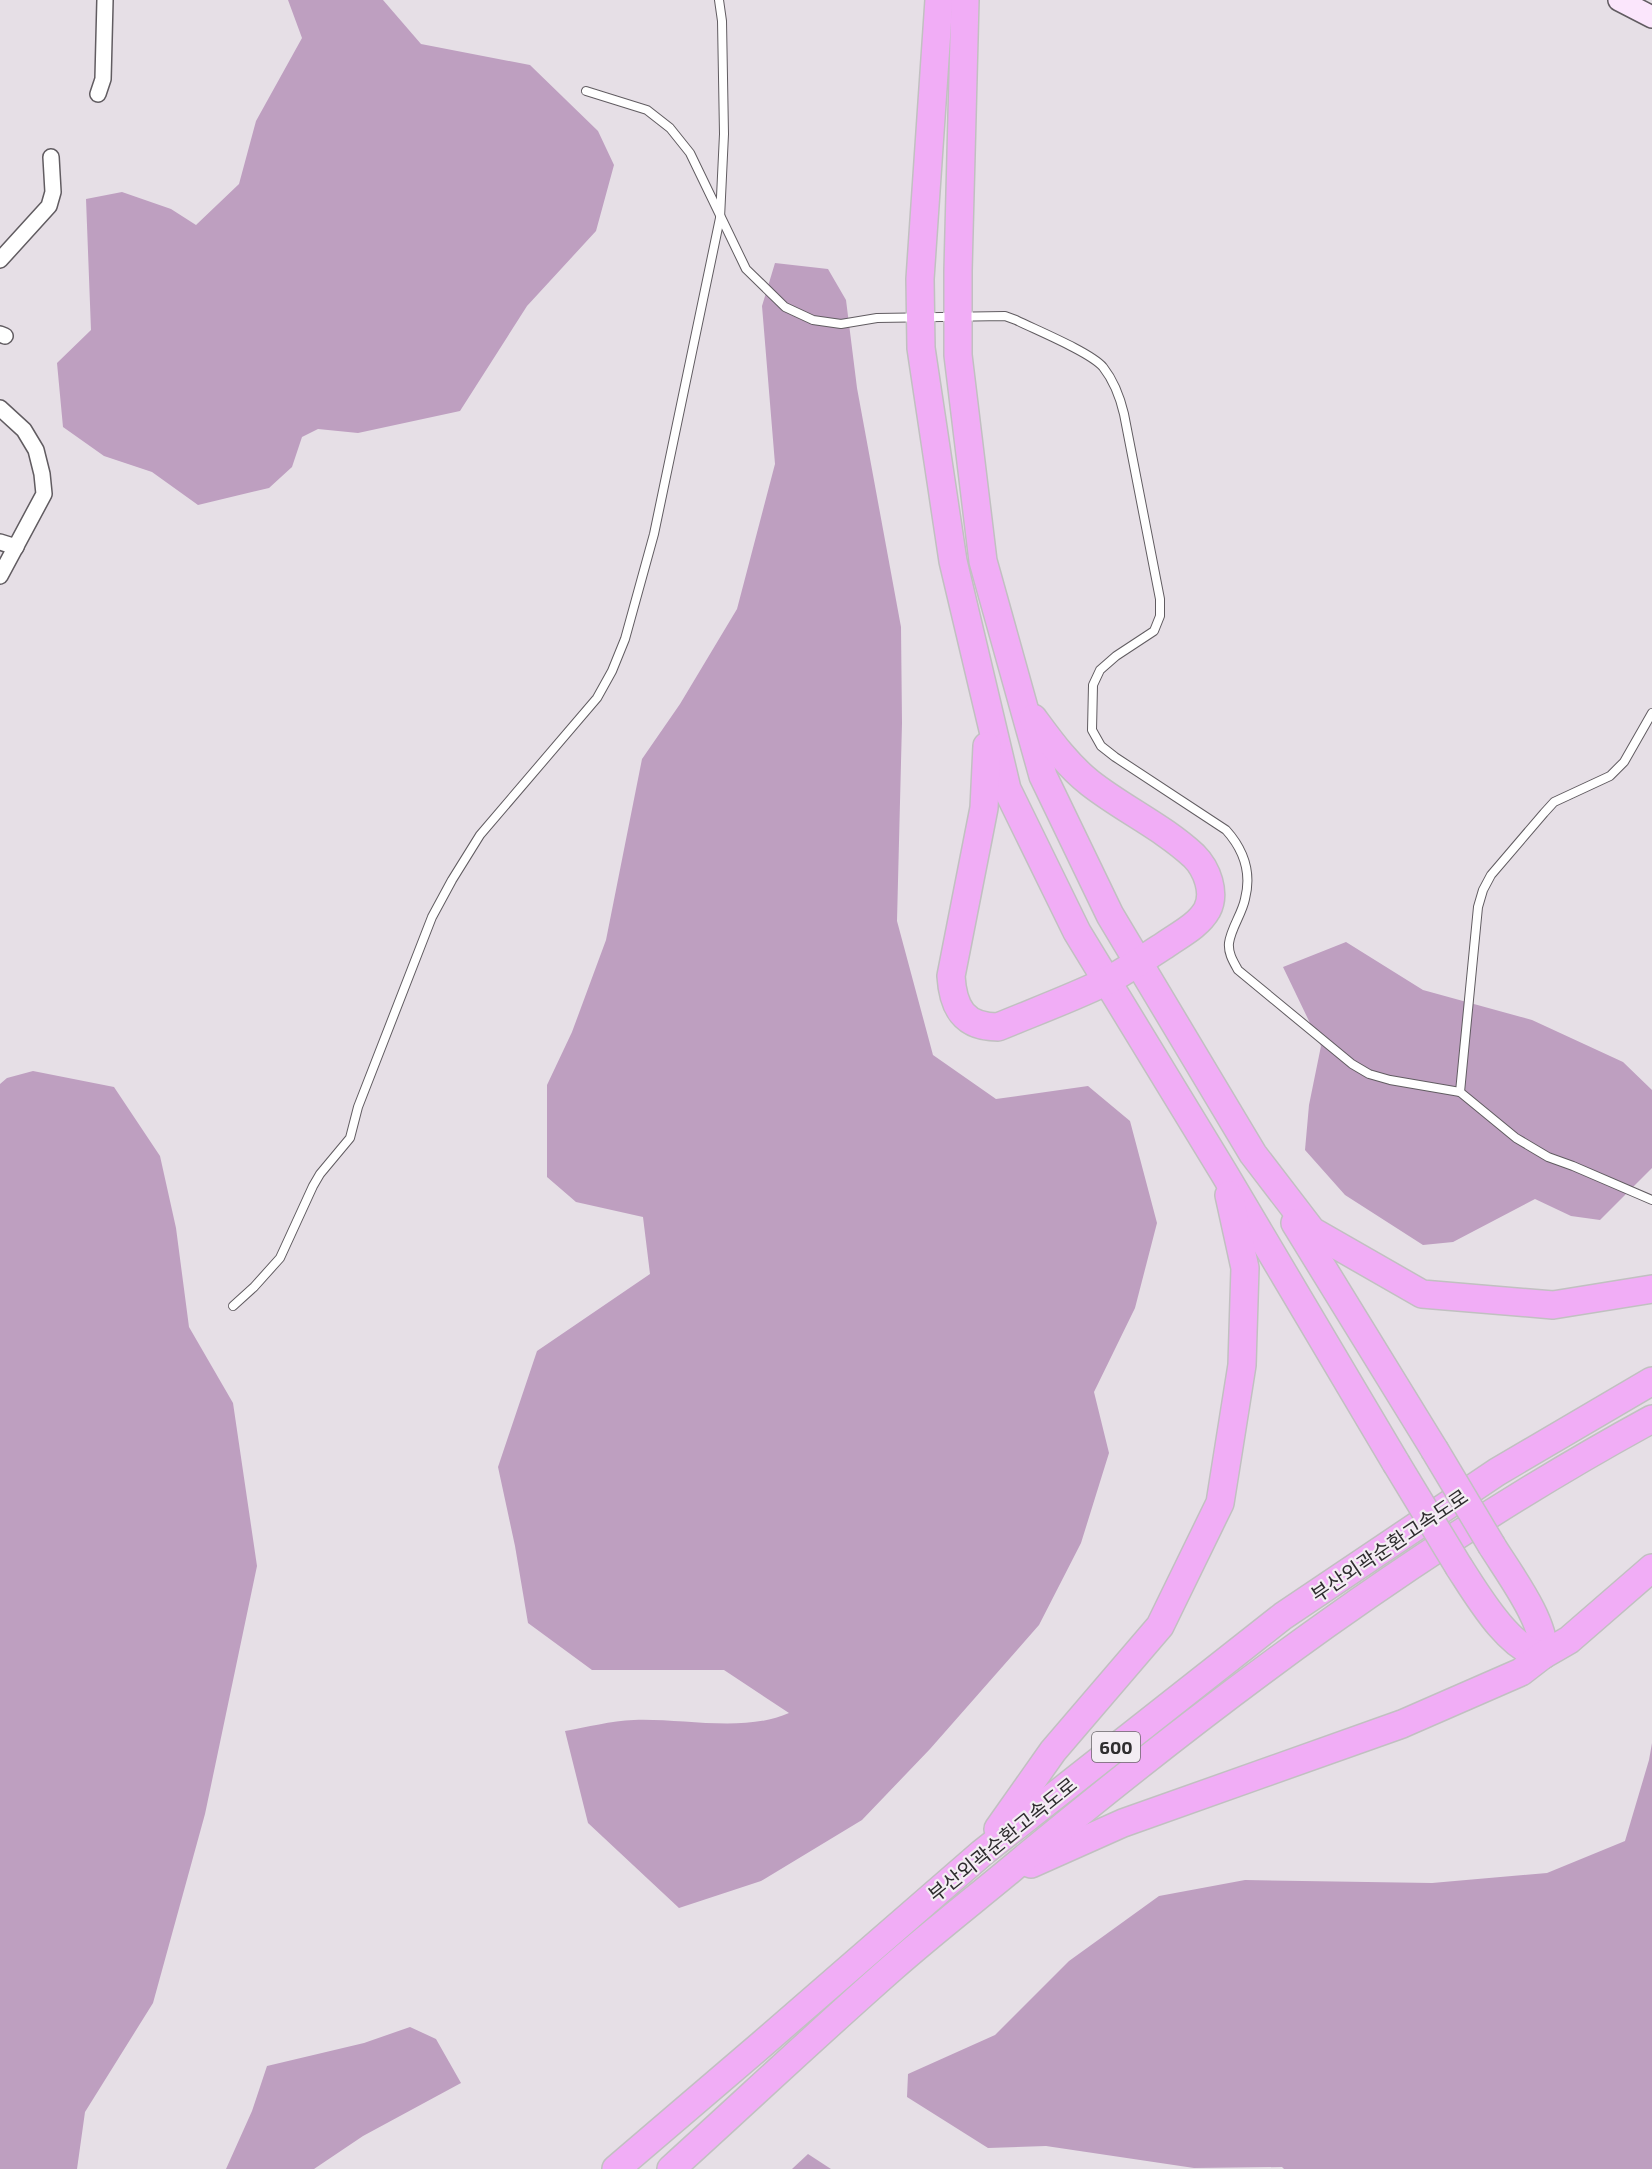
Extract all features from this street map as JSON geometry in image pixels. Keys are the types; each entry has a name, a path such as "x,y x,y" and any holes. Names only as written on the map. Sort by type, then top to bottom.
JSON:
{"highway":[{"path":"939,0 920,279 921,348 953,561 1007,789 1077,932 1459,1567 1482,1603 1514,1640 1536,1654 1543,1654"},
{"path":"965,0 958,355 983,561 1043,776 1110,915 1536,1620 1543,1635 1545,1646 1543,1654"},
{"path":"988,709 986,789 951,976 952,995 959,1010 970,1021 982,1027 998,1027 1107,981 1183,933 1198,921 1208,908 1210,882 1204,867 1187,850 1097,788 1077,771 1051,742 1022,703"},
{"path":"1253,1154 1312,1231 1422,1294 1553,1305 1652,1289"},
{"path":"982,1853 1053,1751 1160,1626 1221,1503 1242,1365 1245,1268 1224,1173"},
{"name":"부산외곽순환고속도로","path":"617,2168 982,1853 1283,1616 1497,1472 1652,1381"},
{"name":"부산외곽순환고속도로","path":"671,2169 892,1968 1105,1792 1268,1666 1467,1528 1652,1419"},
{"path":"1000,1878 1123,1823 1402,1724 1521,1671 1543,1654 1569,1640 1652,1568"}],"main road":[{"path":"1619,0 1652,17"}],"street":[{"path":"98,94 103,79 105,0"},
{"path":"0,260 50,206 51,157"},
{"path":"0,408 24,430 36,450 44,494 0,576"},
{"path":"0,542 16,547"}],"lane":[{"path":"233,1306 280,1258 313,1186 350,1138 358,1107 432,916 452,880 480,835 597,698 612,671 625,639 654,534 720,218 724,134 722,21 719,0"},
{"path":"586,91 647,110 670,128 690,153 746,269 786,307 813,320 841,324 877,318 1005,316 1088,356 1102,366 1120,396 1158,587 1160,616 1154,631 1116,656 1100,670 1093,686 1092,730 1101,746 1115,757 1226,830 1238,843 1244,855 1246,898 1229,943 1230,956 1238,970 1352,1064 1369,1074 1390,1080 1460,1092 1516,1138 1548,1157 1652,1200"},
{"path":"1460,1092 1478,907 1483,890 1491,875 1554,802 1610,776 1624,762 1652,713"}],"shaded area":[{"path":"288,0 383,0 421,44 530,65 598,131 614,165 596,231 527,306 460,411 358,433 318,429 302,437 292,467 269,488 198,505 152,472 104,456 63,427 57,363 91,330 86,199 122,192 171,209 196,225 239,184 256,121 302,38"},
{"path":"775,263 828,269 846,300 857,388 901,627 902,723 897,921 933,1055 996,1099 1088,1086 1130,1121 1157,1223 1135,1308 1094,1392 1109,1453 1081,1543 1039,1625 930,1749 862,1820 761,1881 679,1908 588,1823 565,1731 634,1720 753,1722 789,1713 724,1670 592,1670 528,1623 498,1467 537,1351 650,1274 643,1217 576,1202 547,1177 547,1085 572,1032 606,940 642,759 680,704 737,609 775,464 762,306"},
{"path":"1346,942 1423,990 1532,1020 1623,1062 1652,1090 1652,1168 1600,1220 1571,1216 1535,1199 1453,1242 1423,1245 1345,1195 1305,1150 1309,1105 1321,1046 1283,967"},
{"path":"33,1071 114,1087 160,1156 176,1228 189,1327 233,1403 257,1566 205,1814 153,2003 85,2112 77,2169 0,2169 0,1084 7,1078"},
{"path":"1652,1743 1652,2169 1194,2168 1046,2146 988,2148 907,2097 908,2074 995,2035 1069,1961 1159,1896 1245,1880 1432,1883 1547,1873 1625,1841"},
{"path":"410,2027 436,2039 461,2083 363,2136 314,2169 226,2169 252,2111 267,2066 364,2043"},
{"path":"808,2154 831,2169 792,2169"}]}
